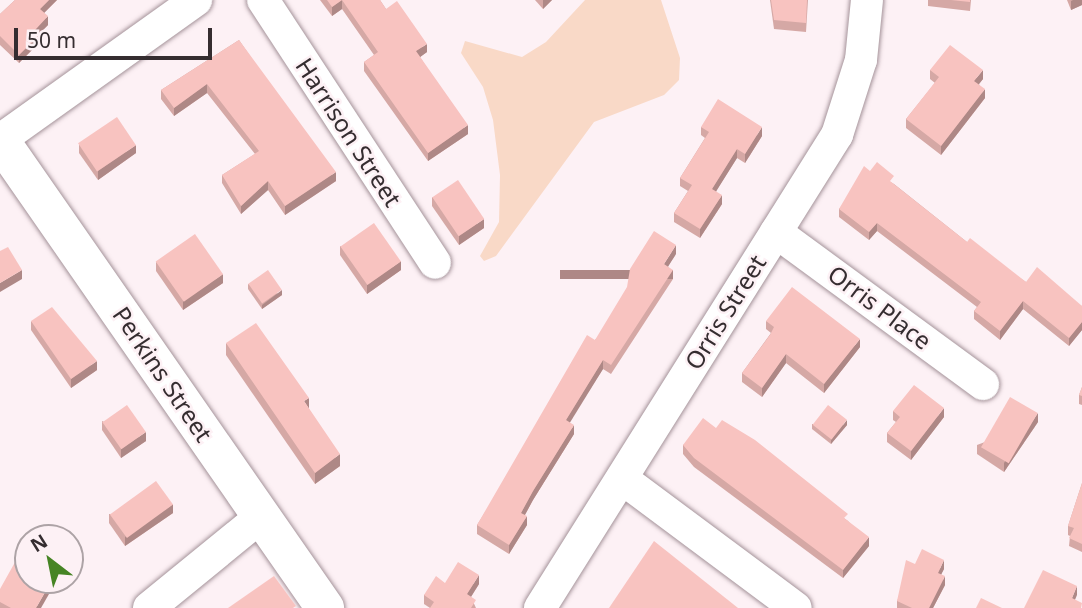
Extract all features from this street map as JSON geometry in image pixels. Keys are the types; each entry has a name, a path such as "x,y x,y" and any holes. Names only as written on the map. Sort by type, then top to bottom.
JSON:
{"street":[{"path":"0,140 196,0"},
{"name":"Harrison Street","path":"263,0 435,263"},
{"name":"Orris Street","path":"540,608 624,480 846,116 867,0"},
{"name":"Perkins Street","path":"0,140 325,608"},
{"name":"Orris Place","path":"776,232 983,384"},
{"path":"624,480 796,608"},
{"path":"149,608 262,516"}],"shaded area":[{"path":"585,0 661,0 680,58 679,80 664,95 594,122 496,256 484,261 480,256 499,222 500,175 493,120 483,87 461,53 465,41 522,57 546,42"}],"building":[{"path":"15,0 49,0 40,9 48,16 35,30 40,34 19,55 0,36 0,14"},
{"path":"327,0 342,0 332,7"},
{"path":"342,0 380,0 386,9 397,1 427,44 416,51 468,125 428,153 364,62 378,52"},
{"path":"771,0 807,0 806,23 774,20"},
{"path":"239,40 336,172 285,206 268,181 241,206 222,175 259,151 207,84 174,108 161,90"},
{"path":"950,45 983,70 974,81 985,89 941,146 906,119 939,77 930,70"},
{"path":"718,99 762,127 745,154 737,149 712,189 722,195 700,229 674,213 692,185 680,178 709,132 701,127"},
{"path":"117,117 136,145 97,171 78,143"},
{"path":"877,162 894,176 890,181 967,242 970,238 1026,282 1037,267 1082,306 1082,322 1069,338 1023,301 1000,331 974,311 981,302 877,223 869,232 839,209 864,166 870,171"},
{"path":"458,180 484,219 459,236 432,197"},
{"path":"374,223 401,262 367,285 340,247"},
{"path":"654,231 676,245 664,264 673,270 611,365 603,360 566,420 574,425 521,513 527,516 509,545 477,525 587,335 595,340 627,287 630,269"},
{"path":"195,234 223,274 184,302 156,262"},
{"path":"8,247 22,270 0,283 0,251"},
{"path":"268,270 282,290 262,303 248,284"},
{"path":"792,287 860,339 824,384 786,354 762,388 742,373 774,327 766,321"},
{"path":"52,307 97,361 71,379 31,321"},
{"path":"256,323 309,398 304,401 340,454 315,473 226,343"},
{"path":"914,385 944,408 911,451 887,433 900,417 893,411"},
{"path":"1010,397 1038,413 1009,463 981,447"},
{"path":"127,405 146,432 121,449 102,422"},
{"path":"828,405 847,420 832,439 813,425"},
{"path":"703,418 716,428 722,420 755,440 848,514 844,518 869,537 843,570 694,458 683,445"},
{"path":"156,481 173,504 127,538 110,515"},
{"path":"1082,483 1082,544 1069,538 1074,528 1068,526"},
{"path":"654,541 738,608 609,608"},
{"path":"922,549 944,560 938,573 945,576 929,608 912,608 897,601 906,560 915,564"},
{"path":"458,562 479,575 467,594 476,600 471,608 430,608 434,602 424,595 436,576 445,583"},
{"path":"14,564 14,594 44,594 36,608 11,608 0,602 0,589"},
{"path":"1043,570 1077,586 1072,598 1082,603 1081,608 1024,608"},
{"path":"274,576 296,606 228,608"},
{"path":"981,598 1002,608 976,608"}]}
